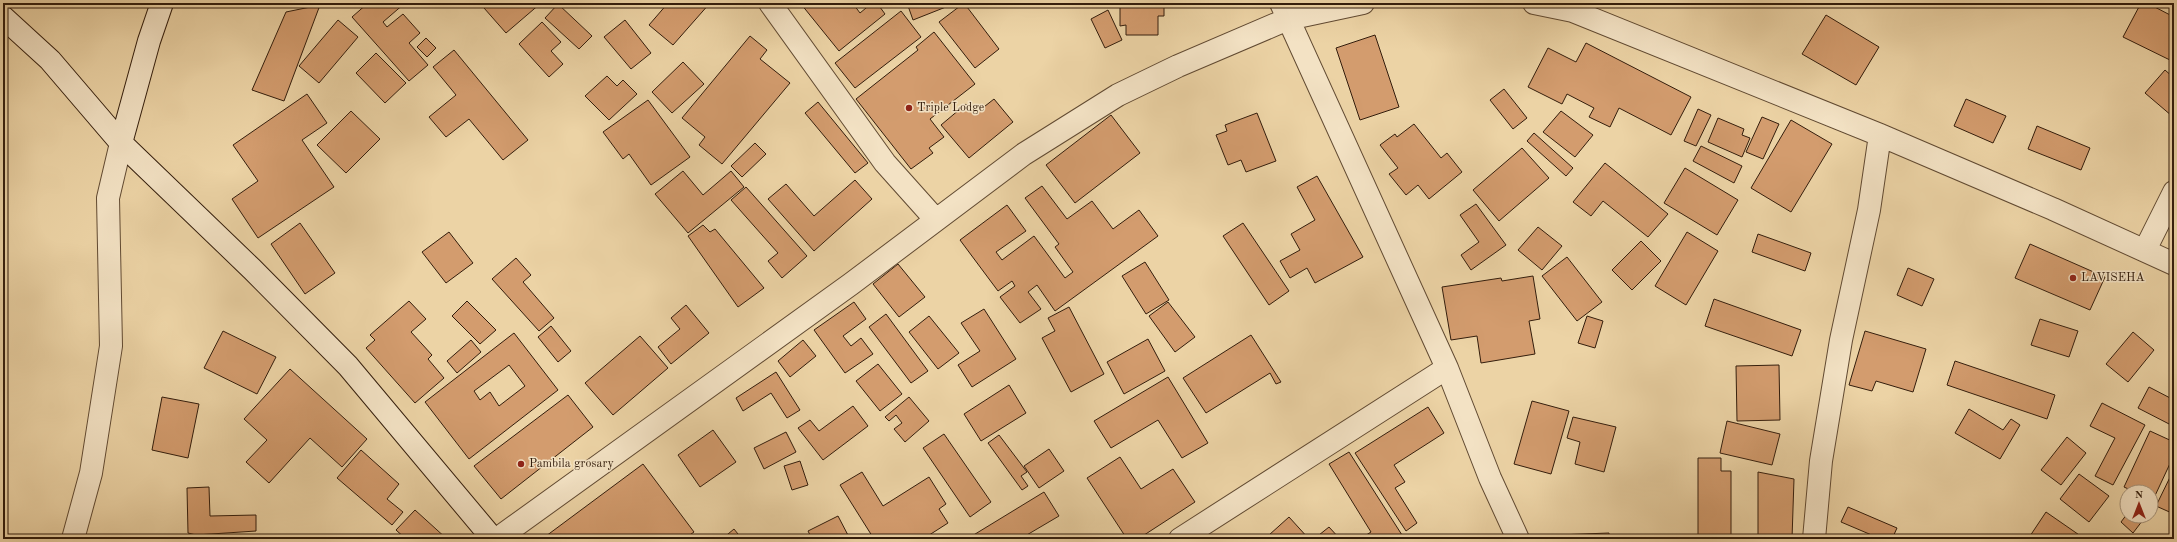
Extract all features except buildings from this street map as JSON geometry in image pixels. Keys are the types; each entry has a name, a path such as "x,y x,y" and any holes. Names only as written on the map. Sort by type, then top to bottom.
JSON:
{"street":[{"path":"73,539 91,474 111,346 108,198 121,143 149,41 162,3"},
{"path":"770,3 885,163 936,220"},
{"path":"497,539 851,284 1024,154 1118,95 1285,11 1362,3"},
{"path":"1534,3 1573,11 1880,135 2174,264"},
{"path":"1285,11 1447,368 1490,478 1518,539"},
{"path":"3,17 50,60 121,143 252,269 348,366 493,539"},
{"path":"1814,539 1824,446 1841,340 1869,210 1880,135"},
{"path":"2145,250 2174,192"},
{"path":"1180,539 1447,368"}],"place":[{"name":"Triple Lodge","path":"909,108"},
{"name":"LAVISEHA","path":"2073,278"},
{"name":"Pambila grosary","path":"521,464"}]}
